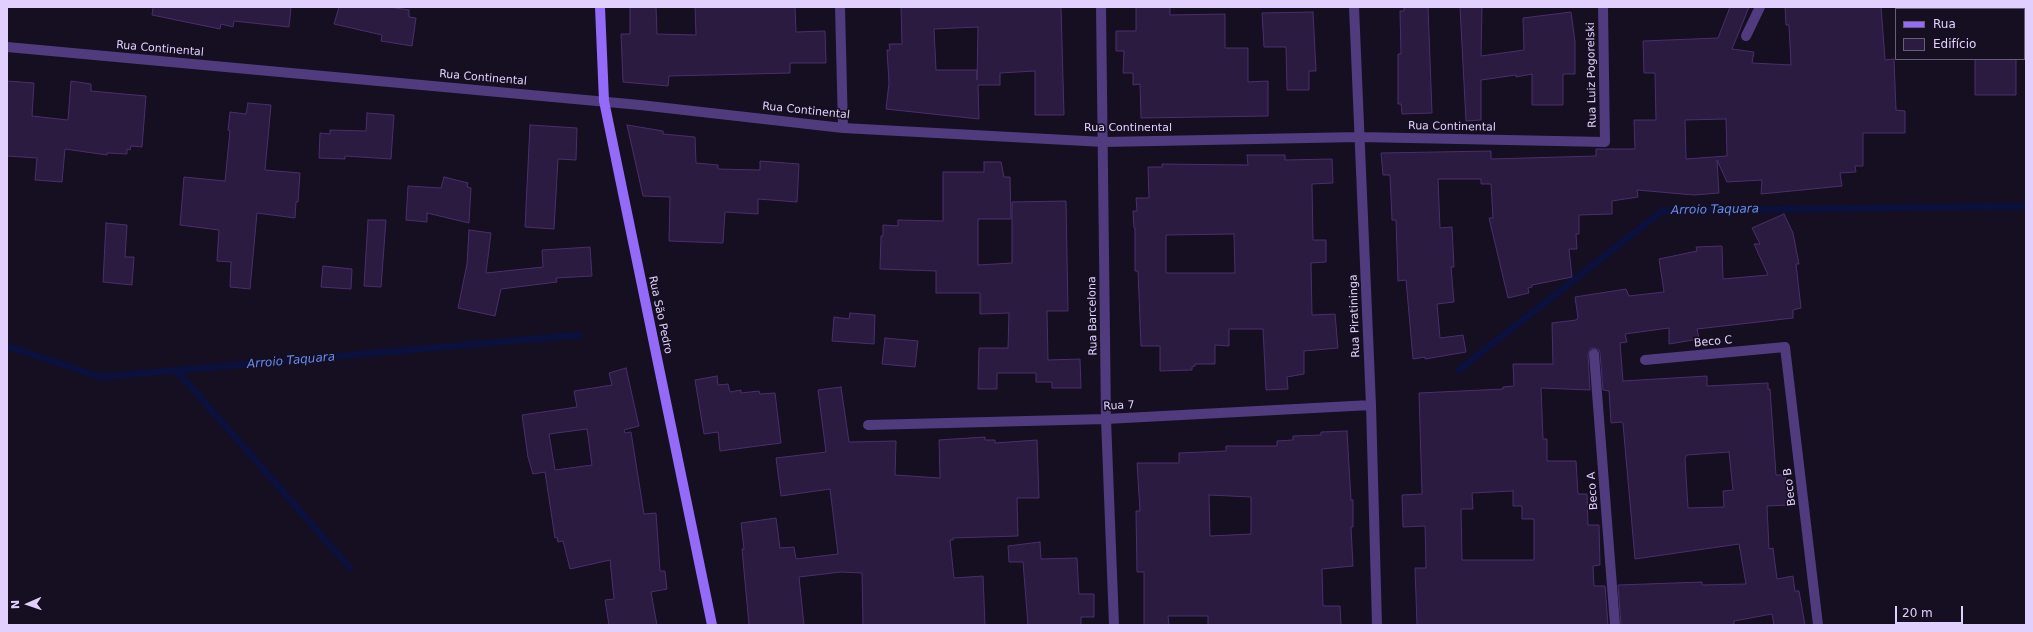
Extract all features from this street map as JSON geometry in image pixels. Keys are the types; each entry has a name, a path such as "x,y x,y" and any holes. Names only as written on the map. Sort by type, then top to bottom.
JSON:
{"street":[{"name":"Rua São Pedro","path":"600,7 604,102 712,625"},
{"path":"840,7 843,128"},
{"name":"Rua Barcelona","path":"1102,7 1106,419 1114,625"},
{"name":"Rua Piratininga","path":"1354,7 1371,405 1377,625"},
{"name":"Rua Luiz Pogorelski","path":"1603,7 1605,142"},
{"path":"1746,36 1760,7"},
{"name":"Rua Continental","path":"7,47 604,102 843,128 1104,142 1359,137 1605,142"},
{"name":"Beco C","path":"1645,360 1784,347"},
{"name":"Beco B","path":"1784,347 1818,625"},
{"name":"Beco A","path":"1594,354 1615,625"},
{"name":"Rua 7","path":"868,424 1106,419 1371,405"}],"building":[{"path":"153,7 291,7 289,27 234,21 233,27 221,24 220,29 152,15"},
{"path":"339,7 389,7 409,10 409,17 416,18 412,46 381,41 382,35 334,24"},
{"path":"630,7 656,7 657,34 696,35 695,7 795,7 796,32 825,31 826,63 790,63 790,73 669,76 668,86 623,82 621,34 630,34"},
{"path":"901,7 1061,7 1064,115 1035,115 1035,71 1000,73 1000,85 978,85 979,119 886,109 889,83 887,50 890,50 889,44 902,44","holes":["978,27 977,80 977,70 936,70 934,29"]},
{"path":"1136,7 1170,7 1170,15 1225,14 1225,48 1248,48 1248,82 1268,81 1268,116 1141,118 1140,84 1133,85 1133,73 1123,73 1124,51 1116,51 1116,31 1136,31"},
{"path":"1404,7 1428,7 1432,113 1402,114 1401,104 1398,104 1398,54 1401,54 1400,11 1404,11"},
{"path":"1460,7 1482,7 1481,56 1524,50 1523,18 1571,12 1575,41 1575,74 1563,74 1563,105 1532,105 1532,74 1481,80 1481,120 1466,121"},
{"path":"1730,7 1749,7 1732,49 1754,52 1752,63 1791,65 1789,25 1786,25 1785,7 1881,7 1885,60 1894,59 1896,110 1905,111 1905,133 1863,133 1863,166 1855,166 1856,172 1840,173 1842,186 1761,194 1762,180 1727,182 1717,160 1719,193 1694,195 1637,190 1638,197 1612,201 1612,214 1579,215 1579,234 1576,234 1577,249 1569,249 1572,277 1532,285 1532,287 1528,288 1529,293 1508,298 1489,218 1493,218 1491,184 1481,184 1481,179 1438,179 1440,228 1452,227 1454,267 1451,267 1454,302 1437,304 1440,338 1463,335 1466,352 1425,359 1425,357 1413,359 1406,280 1398,281 1396,220 1392,220 1390,175 1383,175 1381,153 1491,151 1491,159 1596,156 1596,149 1635,149 1634,120 1656,120 1655,73 1644,73 1643,41 1718,38","holes":["1726,119 1727,156 1686,159 1685,120"]},
{"path":"1313,12 1316,71 1309,71 1309,90 1287,90 1286,47 1264,47 1262,13"},
{"path":"1975,60 2016,60 2016,95 1975,95"},
{"path":"7,81 34,83 32,116 68,120 71,81 91,84 91,91 146,96 142,147 131,146 130,150 127,149 127,154 107,153 107,155 65,149 62,182 35,180 37,158 7,156"},
{"path":"248,103 271,105 265,170 300,173 298,202 296,202 295,218 257,213 250,289 230,287 231,262 217,261 219,230 180,225 184,177 225,181 230,131 228,130 230,112 246,114"},
{"path":"367,113 394,115 391,159 345,156 345,159 319,158 320,133 330,134 330,130 366,131"},
{"path":"530,125 577,128 576,160 558,159 554,229 525,227"},
{"path":"627,125 663,131 663,134 695,137 696,163 718,165 718,169 760,170 760,161 799,164 797,202 758,199 758,214 725,212 723,243 669,241 670,197 643,196"},
{"path":"1247,155 1285,155 1285,160 1332,159 1333,183 1312,184 1313,240 1326,240 1326,262 1311,263 1312,315 1335,314 1338,348 1304,351 1304,374 1287,377 1288,389 1266,390 1263,329 1229,329 1229,346 1215,345 1215,364 1195,364 1195,366 1192,367 1192,370 1160,371 1160,346 1141,346 1138,271 1135,271 1135,228 1133,211 1137,211 1136,198 1149,198 1148,167 1162,167 1162,164 1248,165","holes":["1234,234 1235,273 1166,273 1166,235"]},
{"path":"984,162 1001,162 1004,177 1010,177 1011,219 978,219 978,265 1012,263 1012,202 1066,201 1068,311 1047,311 1048,360 1080,359 1081,388 1052,388 1052,382 1036,382 1036,373 997,373 997,389 978,389 979,348 1008,348 1009,313 980,314 980,293 936,293 936,271 880,269 881,236 883,236 883,225 898,226 898,220 943,221 943,172 984,172"},
{"path":"444,177 468,183 467,187 471,188 469,223 427,213 427,222 406,220 408,186 441,188"},
{"path":"1784,214 1793,233 1799,264 1796,264 1801,308 1793,310 1793,318 1697,329 1699,339 1669,344 1669,328 1625,334 1627,342 1620,343 1623,381 1707,376 1707,386 1768,383 1768,389 1770,389 1776,475 1785,475 1788,505 1767,506 1769,549 1773,548 1777,579 1793,576 1795,591 1799,591 1805,625 1774,625 1772,614 1734,621 1734,625 1621,625 1618,585 1702,582 1702,585 1746,584 1739,544 1635,559 1623,424 1622,422 1611,423 1609,391 1603,390 1600,353 1599,350 1594,348 1590,349 1588,354 1590,390 1541,388 1543,439 1547,439 1547,461 1576,461 1578,494 1587,494 1588,525 1599,525 1600,565 1593,566 1594,586 1605,586 1608,625 1417,625 1415,568 1426,568 1425,526 1403,527 1402,495 1422,494 1419,393 1503,389 1503,387 1514,386 1513,364 1553,364 1552,323 1576,320 1578,318 1575,297 1626,289 1629,296 1664,292 1659,259 1697,251 1696,247 1722,246 1723,279 1768,275 1754,244 1760,244 1752,228","holes":["1729,452 1733,490 1723,491 1724,507 1688,508 1685,458 1687,455","1513,491 1513,506 1522,506 1522,519 1534,519 1534,560 1462,560 1461,509 1473,509 1472,493"]},
{"path":"368,220 386,220 381,287 364,286"},
{"path":"106,223 127,225 125,257 134,257 132,285 103,282"},
{"path":"469,230 491,233 486,273 543,267 542,250 590,247 592,276 556,278 557,282 501,289 495,316 458,308 467,264"},
{"path":"323,266 352,269 351,289 321,287"},
{"path":"850,313 875,315 874,344 832,341 834,317 849,319"},
{"path":"885,338 918,341 915,367 882,364"},
{"path":"626,368 639,426 624,430 625,433 631,432 644,514 656,513 660,571 665,571 667,589 651,592 657,625 609,625 605,600 614,599 610,560 570,569 563,541 558,542 557,537 555,538 545,472 533,474 528,457 522,415 577,407 574,391 612,385 609,373","holes":["587,429 592,465 555,470 549,434"]},
{"path":"717,376 718,385 728,384 730,392 741,390 741,393 759,391 760,394 775,393 781,443 720,451 718,432 704,434 695,380"},
{"path":"841,387 849,442 896,441 895,475 940,478 939,440 985,437 985,440 995,440 995,443 1037,440 1039,498 1017,498 1018,536 953,538 953,540 950,540 954,578 983,576 985,625 863,625 862,573 841,572 799,577 804,625 749,625 741,523 776,518 780,548 794,547 796,559 838,554 830,489 781,496 776,458 826,452 818,390"},
{"path":"1347,431 1351,500 1353,500 1353,527 1351,527 1353,566 1322,569 1323,606 1340,606 1341,625 1208,625 1208,616 1168,616 1169,625 1144,625 1144,572 1137,572 1136,511 1140,511 1137,463 1179,463 1179,453 1226,451 1226,446 1277,446 1277,441 1293,440 1293,436 1321,435 1321,432","holes":["1209,495 1251,497 1251,534 1210,536"]},
{"path":"1040,542 1041,559 1077,558 1079,594 1094,594 1094,617 1081,617 1081,625 1028,625 1023,562 1009,562 1008,546"}],"waterway":[{"name":"Arroio Taquara","path":"1459,370 1662,211 2026,206"},
{"name":"Arroio Taquara","path":"7,346 101,377 579,335"},
{"path":"177,371 350,568"}]}
